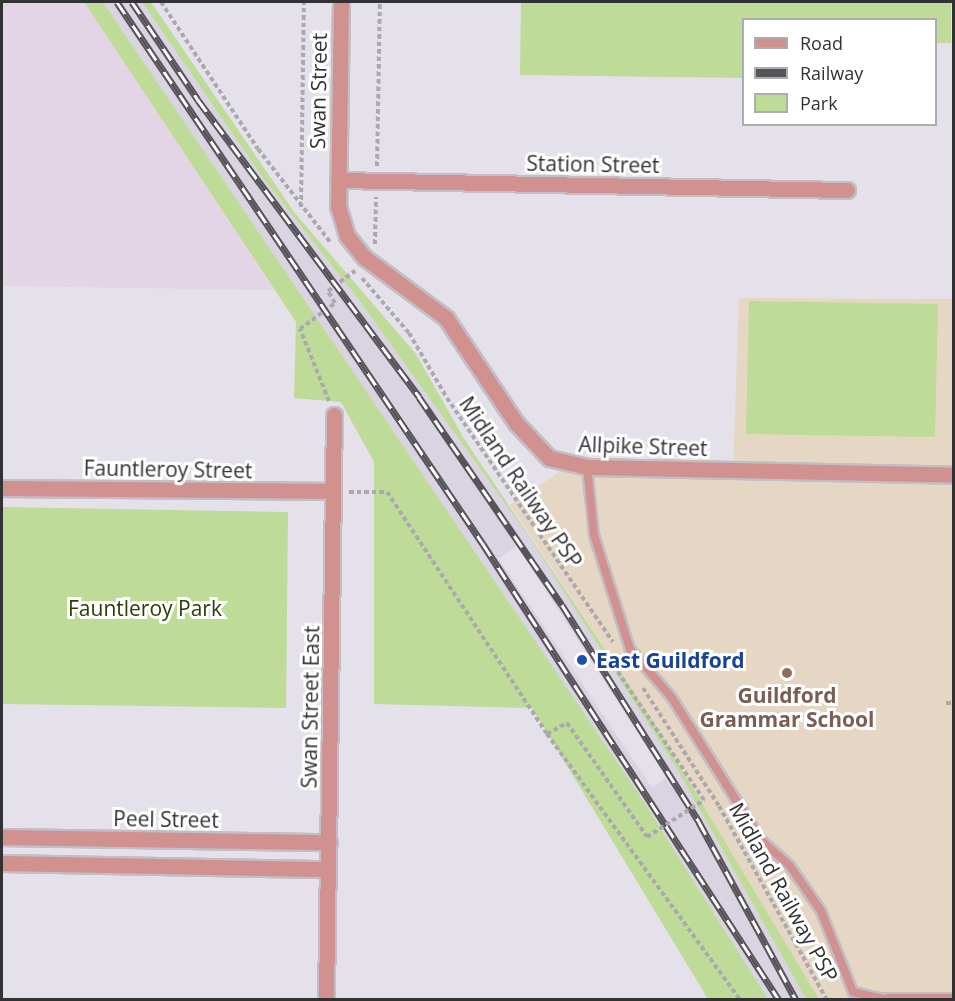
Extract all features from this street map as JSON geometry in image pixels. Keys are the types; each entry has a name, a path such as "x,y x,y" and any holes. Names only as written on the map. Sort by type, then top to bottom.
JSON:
{"street":[{"name":"Swan Street","path":"338,180 341,2"},
{"name":"Station Street","path":"338,180 847,190"},
{"name":"Allpike Street","path":"338,180 340,218 357,249 446,318 535,446 549,458 587,467 954,475"},
{"name":"Swan Street East","path":"326,999 334,415"},
{"name":"Fauntleroy Street","path":"2,488 333,492"},
{"name":"Peel Street","path":"2,837 329,842"},
{"path":"2,863 328,869"}],"lane":[{"path":"587,467 594,535 630,649 672,698 761,840 790,866 821,911 853,992 888,999 954,998"}],"path":[{"path":"161,2 301,207 339,252"},
{"path":"301,207 304,2"},
{"name":"Midland Railway PSP","path":"347,262 409,333 447,398 633,671"},
{"path":"333,492 387,492 547,734 740,999"},
{"path":"547,734 567,723 647,837 704,800 616,669 627,662"},
{"name":"Midland Railway PSP","path":"639,681 719,806 827,999"},
{"path":"946,703 954,703"}],"shaded area":[{"path":"2,2 84,2 274,290 2,286"},
{"path":"103,2 142,2 263,178 359,300 529,537 677,769 806,999 768,999 640,796","holes":["517,546 666,777 652,788 499,559"]},
{"name":"Guildford Grammar School","path":"739,298 953,299 953,999 819,999 653,721 510,505 567,467 733,469"}],"green space":[{"path":"84,2 103,2 640,796 768,999 708,999 532,708 374,704 374,462 341,402 294,398 296,322"},
{"path":"142,2 151,2 294,212 416,354 463,437 653,721 819,999 806,999 677,769 529,537 359,300 263,178"},
{"path":"521,2 951,2 951,43 937,43 937,18 742,18 742,78 520,75"},
{"path":"749,301 938,304 935,437 746,434"},
{"name":"Fauntleroy Park","path":"2,507 288,512 286,708 2,704"}],"railway":[{"path":"117,2 483,544 779,1000"},
{"path":"132,2 198,100 419,397 562,605 699,822 796,1000"}],"place":[{"name":"East Guildford","path":"582,660"},
{"name":"Guildford Grammar School","path":"787,673"}]}
